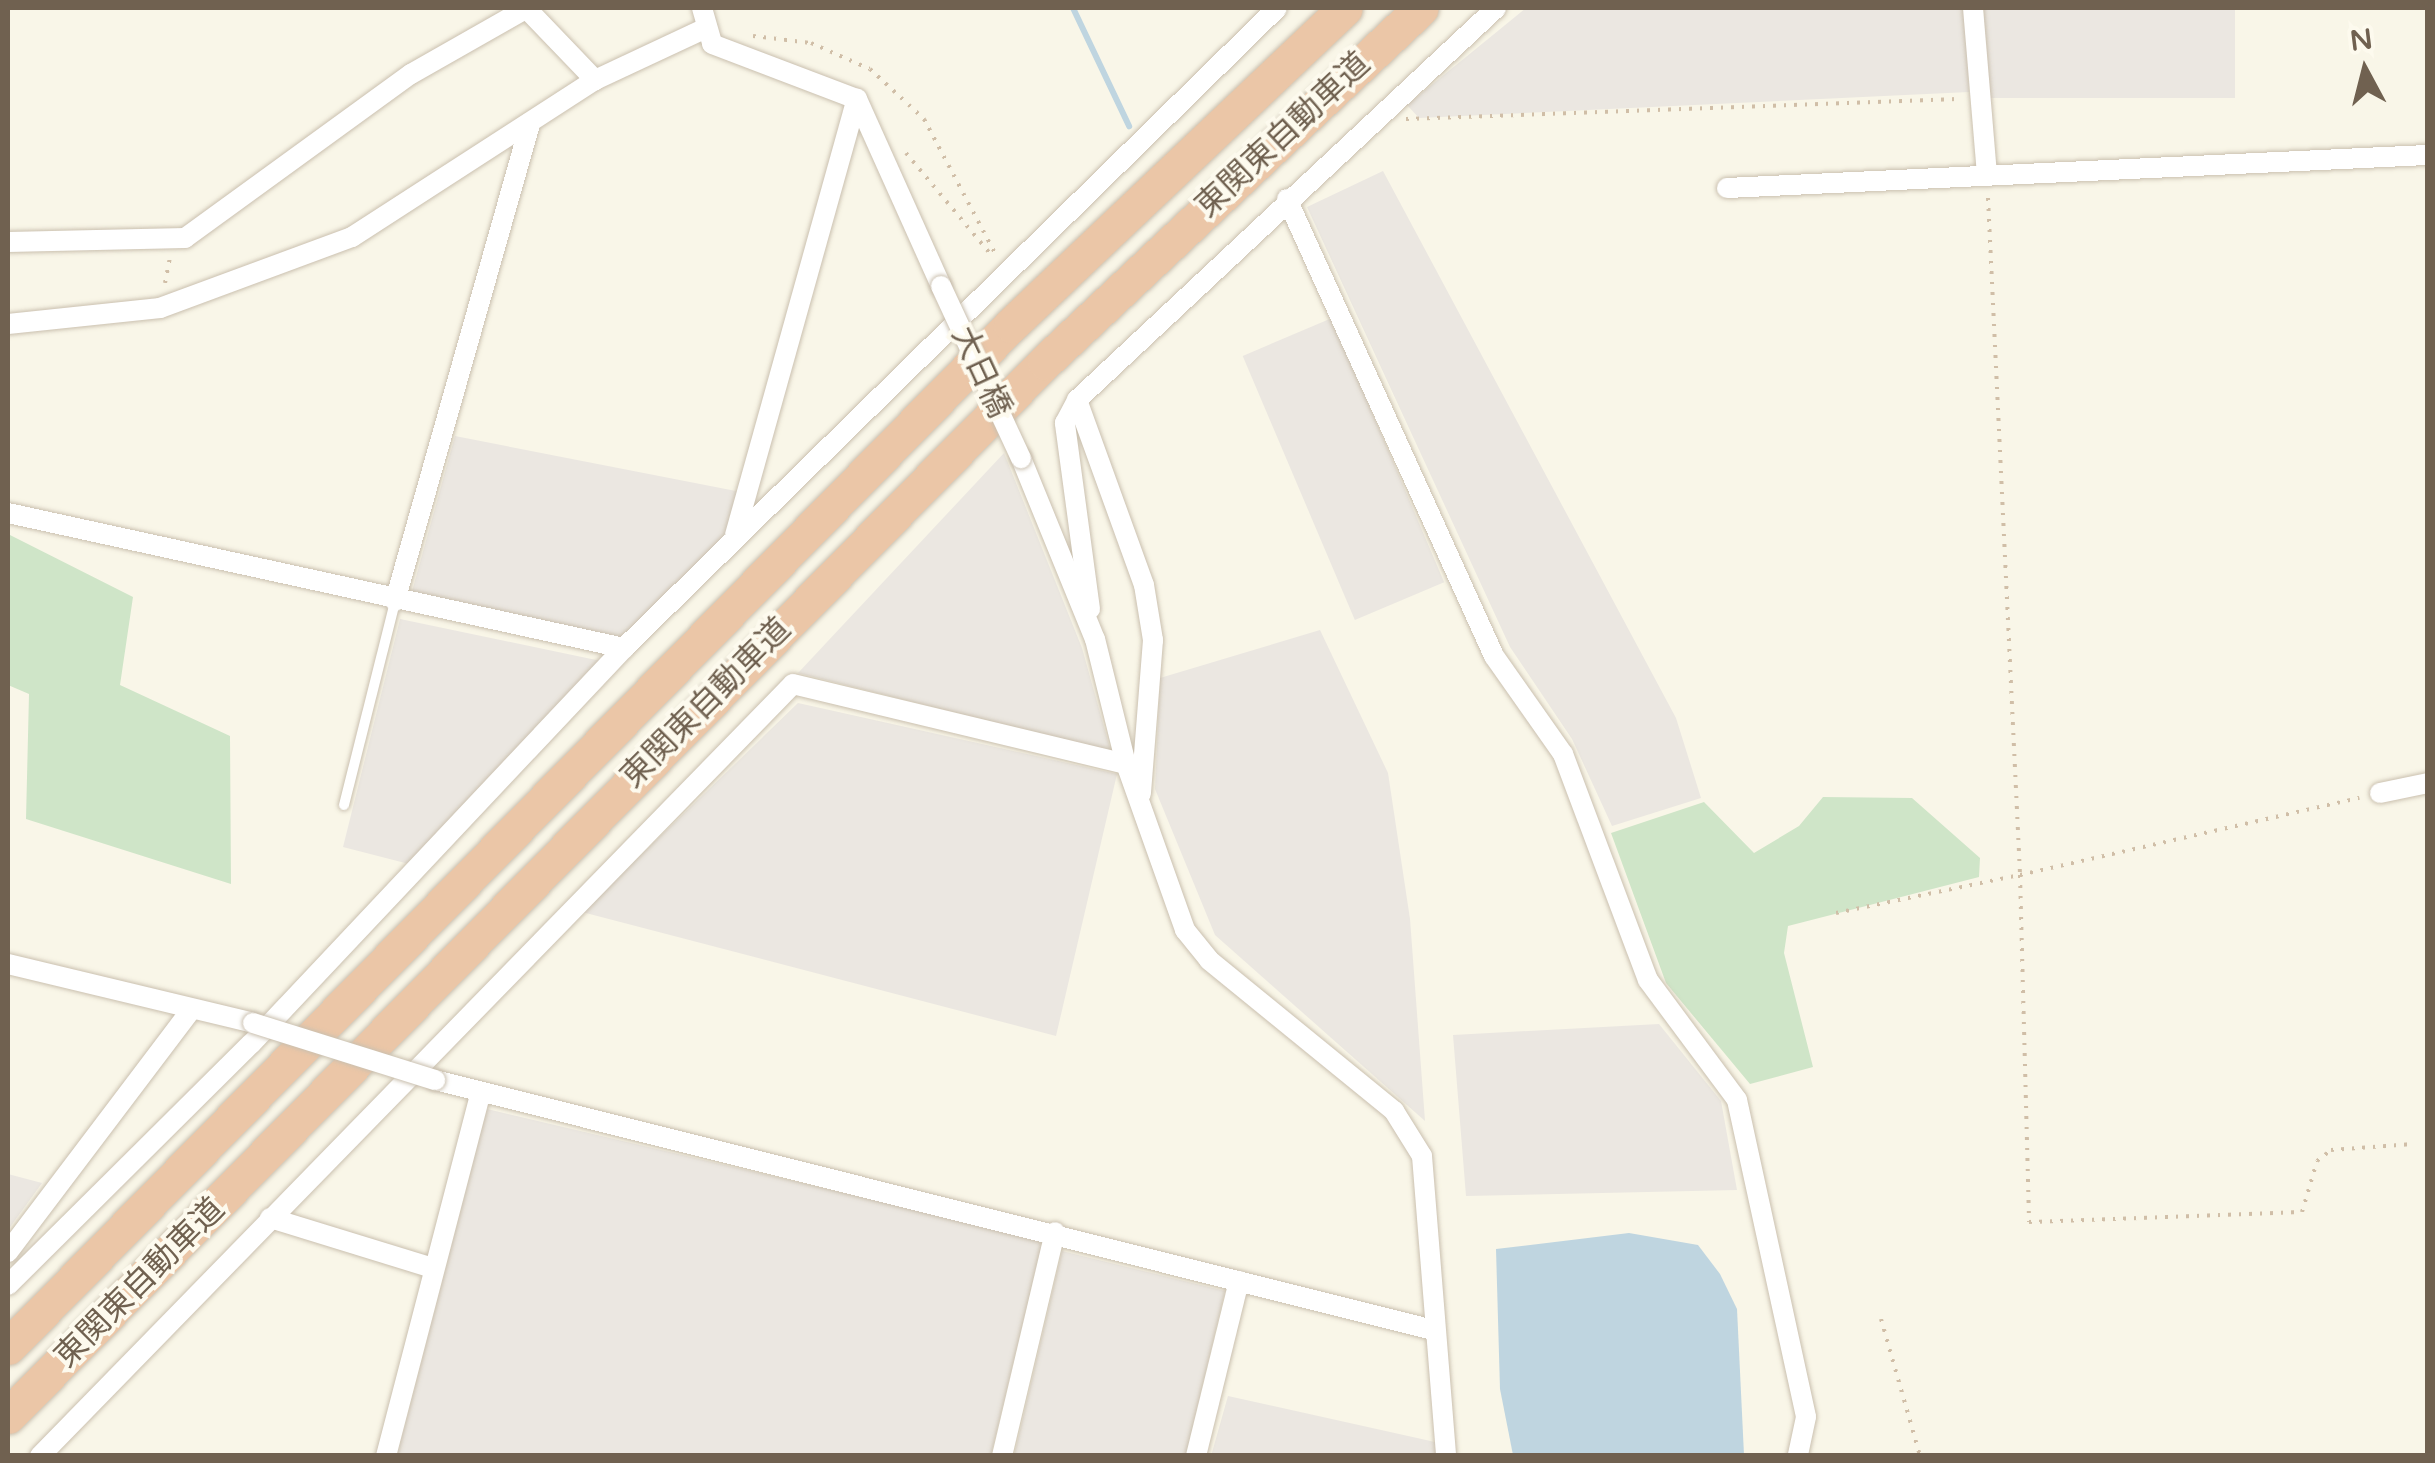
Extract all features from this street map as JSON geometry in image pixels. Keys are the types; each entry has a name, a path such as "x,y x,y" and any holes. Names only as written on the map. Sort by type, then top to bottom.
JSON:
{"highway":[{"name":"東関東自動車道","path":"8,1346 1010,324 1345,8"},
{"name":"東関東自動車道","path":"8,1416 1046,362 1421,8"}],"street":[{"path":"8,242 174,238 411,74 526,8 596,80"},
{"path":"702,8 704,30 712,44 856,99 735,537"},
{"path":"8,1285 251,1044 624,648 1002,268 1276,8"},
{"path":"1446,1456 1422,1156 1394,1111 1209,960 1185,930 1141,796 1126,764 1095,638 1065,422 1076,400 1389,102 1496,8"},
{"path":"1974,8 1986,173"},
{"path":"8,324 160,308 352,237 596,80 704,30"},
{"name":"大日橋","path":"856,99 870,120 1021,458 1095,638"},
{"path":"396,601 530,123"},
{"path":"1727,188 2428,155"},
{"path":"1287,199 1494,656 1563,754 1648,980 1737,1100 1806,1417 1798,1456"},
{"path":"1076,400 1144,585 1153,640 1141,796"},
{"path":"8,513 624,648"},
{"path":"40,1456 793,684 1126,764"},
{"path":"2380,794 2428,783"},
{"path":"8,964 253,1023 480,1094 1054,1232 1433,1330"},
{"path":"8,1252 192,1008"},
{"path":"386,1456 480,1094"},
{"path":"270,1218 434,1268"},
{"path":"1002,1456 1054,1232"},
{"path":"1196,1456 1238,1281"}],"lane":[{"path":"344,805 396,601"}],"path":[{"path":"1389,102 1412,125 1978,98"},
{"path":"870,120 1002,268"},
{"path":"1986,173 2020,875 2029,1222 2302,1212 2317,1162 2332,1150 2414,1144"},
{"path":"160,308 174,238"},
{"path":"1836,913 2380,794"},
{"path":"1881,1318 1920,1456"}],"shaded area":[{"path":"1526,8 1965,8 1969,92 1419,118 1407,105"},
{"path":"1984,8 2235,8 2235,98 1984,98"},
{"path":"1383,171 1676,718 1701,798 1612,826 1572,739 1510,647 1307,207"},
{"path":"1332,318 1444,582 1355,620 1243,356"},
{"path":"455,436 741,492 728,533 618,641 411,595"},
{"path":"1004,453 1082,648 1111,752 798,673"},
{"path":"400,619 601,661 409,864 343,847"},
{"path":"1320,630 1388,773 1410,919 1425,1121 1215,935 1155,789 1160,678"},
{"path":"798,703 1117,774 1056,1036 582,912"},
{"path":"1659,1024 1721,1101 1737,1190 1466,1196 1453,1035"},
{"path":"487,1109 1043,1240 991,1455 397,1456"},
{"path":"8,1174 42,1183 8,1230"},
{"path":"1062,1251 1225,1291 1186,1455 1014,1456"},
{"path":"1228,1396 1435,1442 1437,1456 1211,1456"}],"green space":[{"path":"8,534 133,597 120,685 230,736 231,884 26,819 29,694 8,685"},
{"path":"1823,797 1912,798 1980,858 1979,877 1788,926 1784,953 1813,1067 1750,1084 1666,983 1611,833 1704,802 1754,853 1799,826"}],"water":[{"path":"1629,1233 1698,1245 1720,1274 1737,1309 1744,1455 1513,1455 1500,1389 1496,1249"}],"waterway":[{"path":"1073,8 1129,126"}]}
